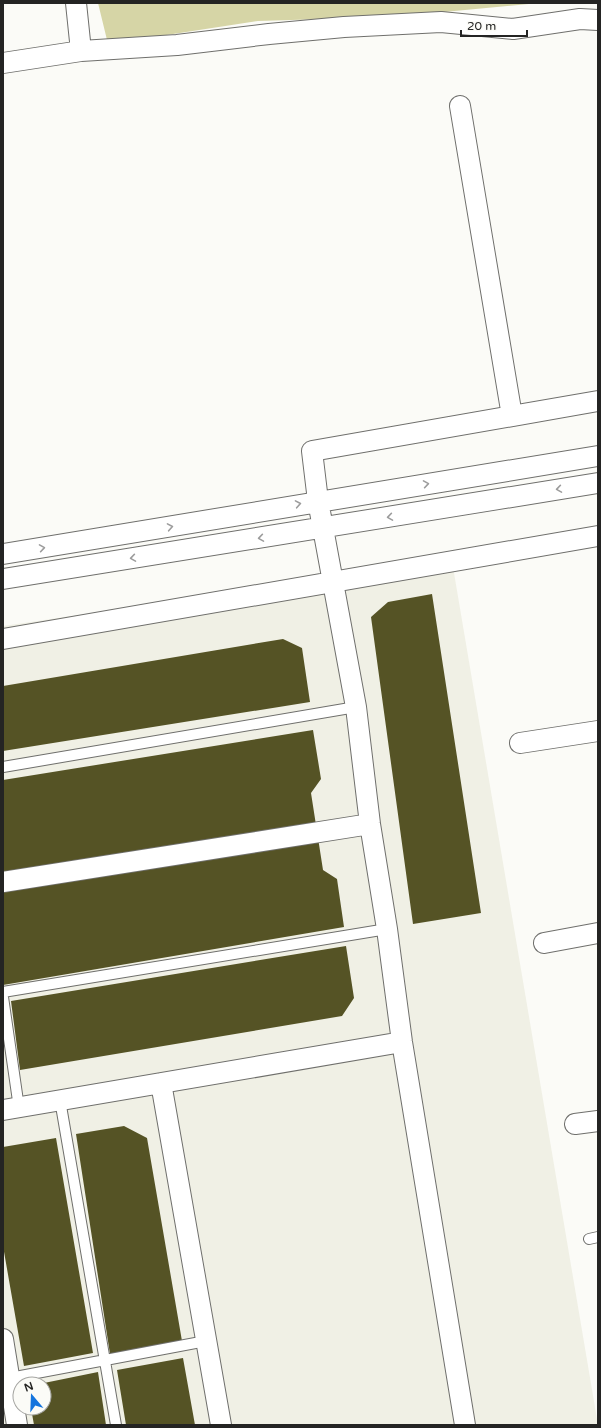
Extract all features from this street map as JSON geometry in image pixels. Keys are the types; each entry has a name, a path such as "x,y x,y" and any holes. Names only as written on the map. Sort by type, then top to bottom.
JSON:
{"street":[{"path":"76,3 81,51"},
{"path":"3,63 81,51 177,45 344,27 441,22 513,29 580,19 598,20"},
{"path":"460,106 512,416"},
{"path":"465,1425 402,1042 387,929 370,824 356,707 334,581 318,501 312,451 598,401"},
{"path":"3,554 598,456"},
{"path":"3,580 598,483"},
{"path":"3,639 598,536"},
{"path":"520,743 598,731"},
{"path":"3,882 370,824"},
{"path":"544,942 598,933"},
{"path":"11,1109 402,1042"},
{"path":"161,1083 221,1425"},
{"path":"575,1124 598,1121"},
{"path":"3,1339 17,1425"}],"lane":[{"path":"3,767 356,707"},
{"path":"3,992 387,929"},
{"path":"3,997 11,1109"},
{"path":"60,1100 116,1425"},
{"path":"10,1378 206,1341"}],"shaded area":[{"path":"452,561 598,1425 3,1425 3,626"}],"green space":[{"path":"98,3 539,3 391,17 258,21 108,44"}],"building":[{"path":"432,594 481,913 413,924 371,617 388,602"},
{"path":"283,639 302,648 310,702 3,751 3,686"},
{"path":"313,730 321,779 311,793 323,870 337,879 344,927 3,985 3,780"},
{"path":"346,946 354,998 342,1016 20,1070 11,1001"},
{"path":"124,1126 147,1138 182,1341 110,1354 76,1134"},
{"path":"56,1138 93,1353 24,1366 3,1246 3,1147"},
{"path":"183,1358 195,1425 126,1425 117,1370"},
{"path":"98,1372 106,1425 34,1425 32,1416 52,1416 52,1381"}]}
